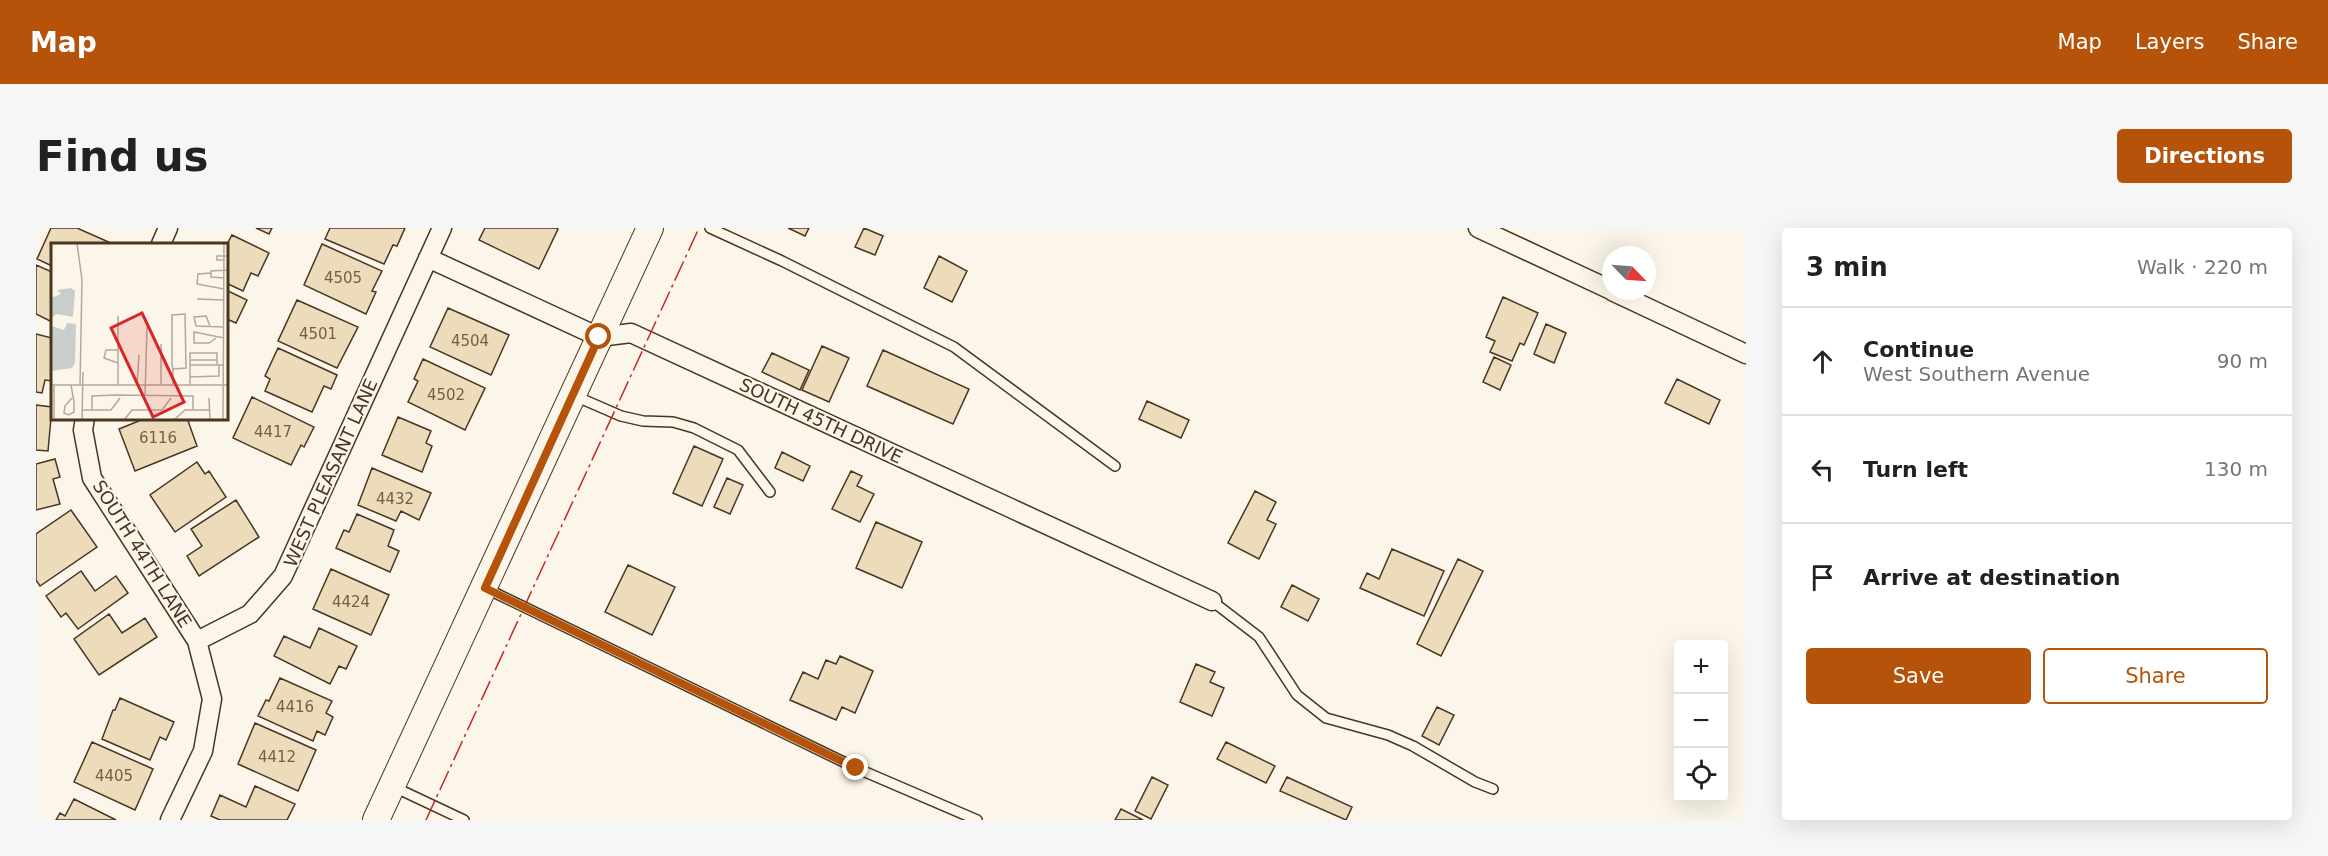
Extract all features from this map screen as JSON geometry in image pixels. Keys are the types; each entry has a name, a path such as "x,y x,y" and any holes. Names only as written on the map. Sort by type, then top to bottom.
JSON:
{"main road":[{"path":"376,820 650,228"}],"street":[{"name":"WEST PLEASANT LANE","path":"197,641 250,614 283,576 442,228"},
{"path":"1478,228 1602,286"},
{"path":"428,258 599,337"},
{"path":"1631,300 1746,354"},
{"name":"SOUTH 45TH DRIVE","path":"599,337 631,333 1212,601"},
{"name":"SOUTH 44TH LANE","path":"84,424 92,478 197,641"},
{"path":"170,820 203,751 212,699 197,641"}],"lane":[{"path":"710,228 782,261 954,347 1115,466"},
{"path":"573,395 621,416 643,422 673,422 694,428 738,450 770,492"},
{"path":"485,588 846,763 977,820"},
{"path":"1212,601 1259,637 1297,694 1326,718 1388,735 1431,756 1475,782 1493,789"},
{"path":"392,786 464,820"}],"building":[{"path":"51,228 77,228 111,243 51,243 51,266 37,259"},
{"path":"256,228 272,228 269,234"},
{"path":"330,228 405,228 397,246 393,245 384,264 325,239"},
{"path":"485,228 558,229 539,269 479,240"},
{"path":"788,228 809,228 805,236"},
{"path":"864,228 883,236 875,255 855,247"},
{"path":"232,235 269,253 258,276 251,273 243,291 228,284 228,243"},
{"path":"322,244 382,271 372,291 376,292 366,314 304,285"},
{"path":"939,256 967,271 952,302 924,288"},
{"path":"36,265 51,272 51,322 36,314"},
{"path":"228,291 247,300 236,323 229,320 228,322"},
{"path":"1503,297 1538,313 1524,345 1520,343 1512,361 1490,352 1495,341 1486,337"},
{"path":"297,300 358,327 337,368 278,341"},
{"path":"448,308 509,335 491,375 430,347"},
{"path":"1546,324 1566,333 1554,363 1534,354"},
{"path":"36,334 51,338 51,381 45,380 42,393 36,392"},
{"path":"822,346 849,358 829,402 802,390"},
{"path":"278,348 337,375 331,389 324,386 312,412 265,391 270,379 265,376"},
{"path":"883,350 969,389 953,424 867,386"},
{"path":"772,353 809,370 800,390 762,372"},
{"path":"1494,357 1511,365 1500,390 1483,382"},
{"path":"423,359 485,388 465,430 408,402 418,381 414,379"},
{"path":"1677,379 1720,400 1709,424 1665,403"},
{"path":"252,397 314,427 304,447 301,445 291,465 233,438"},
{"path":"1147,401 1189,420 1181,438 1139,419"},
{"path":"36,405 51,407 48,451 36,450"},
{"path":"398,417 431,431 426,443 432,446 422,472 382,455"},
{"path":"141,420 188,420 197,446 135,471 119,429"},
{"path":"694,446 723,459 702,506 673,493"},
{"path":"782,452 810,466 803,481 775,468"},
{"path":"55,459 60,477 53,479 60,504 36,510 36,464"},
{"path":"197,462 205,474 209,471 226,497 175,532 150,495"},
{"path":"372,468 431,493 419,520 401,511 396,521 358,505"},
{"path":"851,471 862,476 857,486 874,494 860,522 832,509"},
{"path":"727,478 743,485 730,514 714,507"},
{"path":"1255,491 1276,502 1267,520 1276,524 1259,559 1228,543"},
{"path":"236,500 259,537 199,576 187,556 202,546 191,529"},
{"path":"71,510 97,547 40,586 36,580 36,534"},
{"path":"357,514 394,530 388,546 399,551 390,572 336,548 344,530 349,532"},
{"path":"876,522 922,542 902,588 856,568"},
{"path":"1392,549 1444,571 1424,616 1360,588 1367,573 1379,579"},
{"path":"1458,559 1483,571 1441,656 1417,644"},
{"path":"628,565 675,587 652,635 605,612"},
{"path":"331,569 389,595 371,635 313,609"},
{"path":"81,571 95,591 116,576 128,593 78,629 66,613 61,617 46,596"},
{"path":"1292,585 1319,599 1308,621 1281,607"},
{"path":"109,614 122,633 145,618 157,637 99,675 74,639"},
{"path":"319,628 357,646 346,669 339,666 330,684 274,656 284,636 310,648"},
{"path":"840,656 873,671 855,713 842,707 836,720 790,700 803,672 818,679 826,660 836,664"},
{"path":"1196,664 1215,672 1210,682 1224,688 1212,716 1180,702"},
{"path":"280,678 332,701 326,713 333,717 325,735 317,731 313,741 258,716 266,700 269,701"},
{"path":"120,698 174,722 166,740 160,737 150,760 102,739"},
{"path":"1437,707 1454,715 1439,745 1422,736"},
{"path":"255,723 316,750 298,791 238,764"},
{"path":"92,742 153,769 135,810 74,782"},
{"path":"1226,742 1275,766 1266,783 1217,759"},
{"path":"1152,777 1168,785 1151,819 1135,811"},
{"path":"1287,777 1352,807 1346,820 1280,791"},
{"path":"255,786 295,804 287,820 220,820 211,816 220,795 246,807"},
{"path":"74,799 116,820 56,820 60,813 65,816"},
{"path":"1121,809 1143,820 1115,820"}],"power":[{"path":"426,820 699,228"}],"route":[{"path":"599,337 485,588 856,768"}]}
